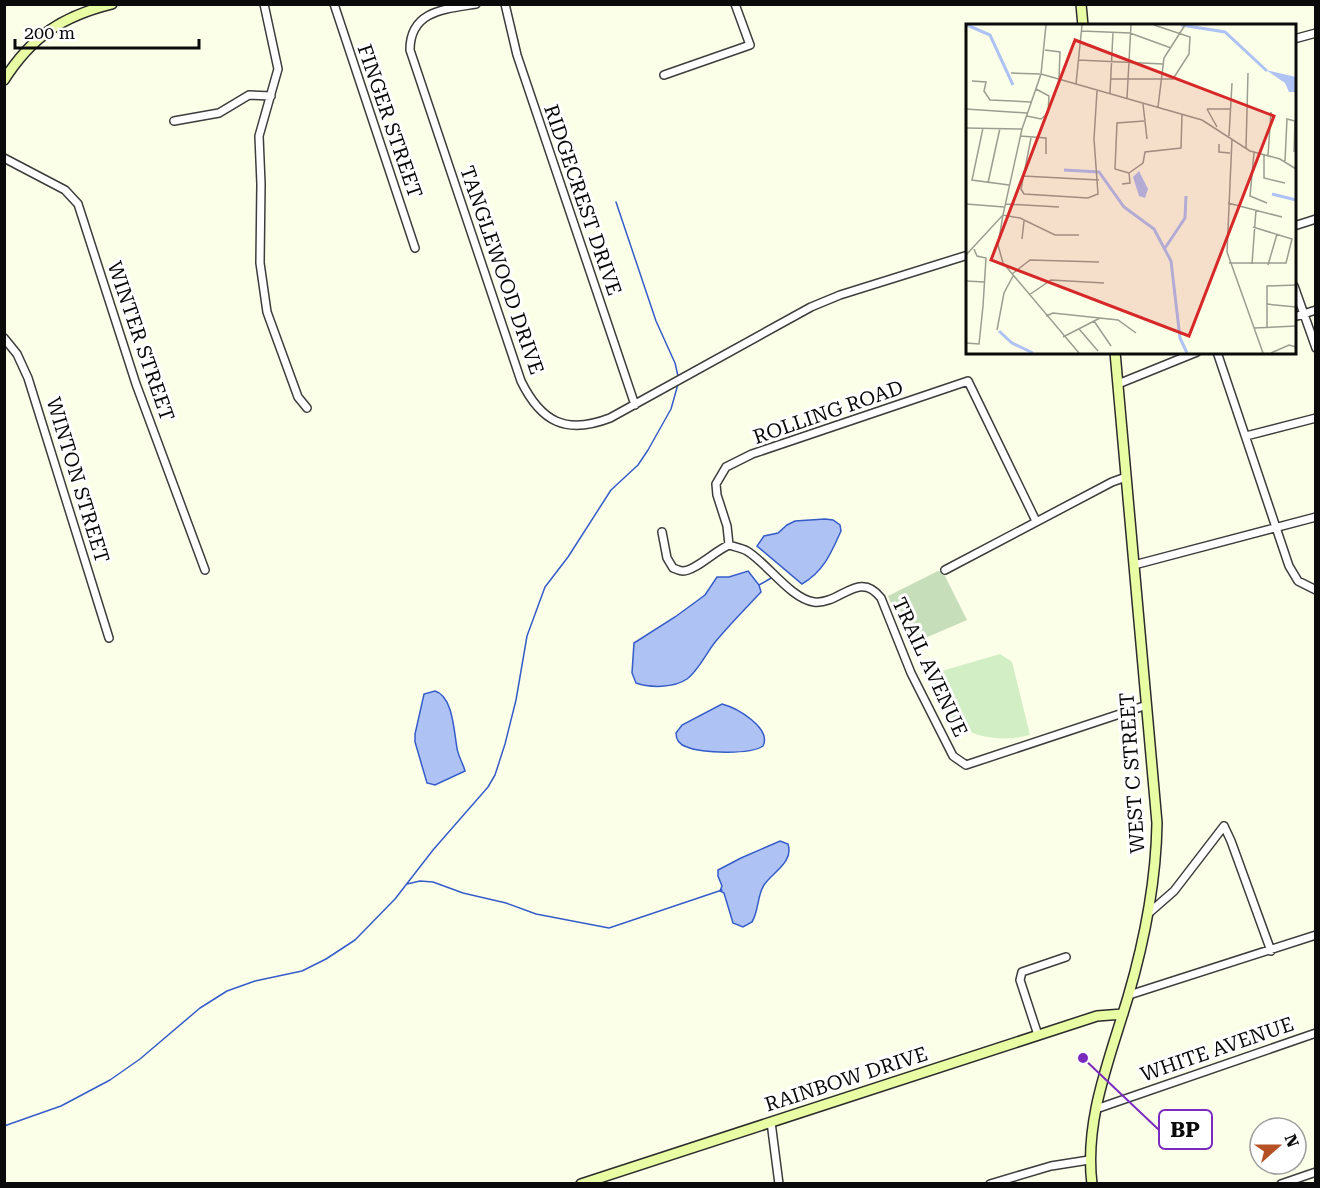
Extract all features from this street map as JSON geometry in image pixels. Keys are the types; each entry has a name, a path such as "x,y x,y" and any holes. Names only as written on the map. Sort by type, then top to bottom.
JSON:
{"main road":[{"path":"4,80 32,46 58,23 92,9 112,4"},
{"path":"1081,4 1083,24"},
{"name":"WEST C STREET","path":"1092,1184 1089,1160 1090,1134 1150,912 1156,865 1157,823 1114,354"},
{"name":"RAINBOW DRIVE","path":"581,1184 1097,1016 1123,1014"}],"street":[{"path":"264,4 278,69 259,136 262,282 267,312 298,397 307,408"},
{"name":"FINGER STREET","path":"334,4 415,248"},
{"name":"TANGLEWOOD DRIVE","path":"476,4 448,7 422,19 414,28 410,39 410,50 521,381 529,397 543,412 561,425 595,424 610,418 811,307 840,295 966,256"},
{"name":"RIDGECREST DRIVE","path":"505,4 517,55 635,405"},
{"path":"664,75 750,45 735,4"},
{"path":"1296,38 1316,33"},
{"path":"174,121 219,112 249,95 271,96"},
{"name":"WINTER STREET","path":"4,158 65,190 78,204 136,384 206,570"},
{"path":"1296,225 1316,219"},
{"path":"1296,292 1316,348"},
{"path":"1296,316 1316,310"},
{"name":"WINTON STREET","path":"4,338 17,354 28,378 109,638"},
{"path":"1118,384 1192,354"},
{"path":"1218,354 1289,566 1298,581 1316,590"},
{"name":"ROLLING ROAD","path":"729,545 727,526 717,495 716,484 726,467 752,454 969,381 1036,521"},
{"path":"1246,436 1316,418"},
{"path":"945,570 1036,521 1126,477"},
{"path":"1134,566 1316,518"},
{"path":"662,532 668,558 674,568 683,571 729,545"},
{"name":"TRAIL AVENUE","path":"729,545 746,550 799,596 812,602 822,602 856,587 866,586 874,589 881,598 911,673 953,756 966,765 1147,705"},
{"path":"1150,912 1174,891 1224,826 1271,951"},
{"path":"1129,995 1316,935"},
{"path":"1038,1035 1020,980 1022,972 1066,957"},
{"name":"WHITE AVENUE","path":"1096,1109 1316,1033"},
{"path":"771,1122 779,1184"},
{"path":"990,1184 1051,1166 1089,1160"},
{"path":"1281,1184 1316,1172"}],"green space":[{"path":"938,571 943,572 967,620 909,645 888,596"},
{"path":"1000,654 1012,662 1030,735 995,738 961,727 941,706 928,675"}],"water":[{"path":"833,520 840,525 841,531 821,567 802,584 757,546 764,536 778,533 795,521"},
{"path":"748,571 759,585 761,592 732,622 687,679 669,686 648,686 636,683 632,673 634,643 705,595 717,577 729,577"},
{"path":"435,691 441,694 449,707 458,751 465,771 435,785 427,783 415,742 415,734 424,694"},
{"path":"722,704 744,714 758,726 764,739 763,746 748,751 714,752 694,749 679,742 676,733 682,725"},
{"path":"780,841 788,844 788,856 764,885 752,922 743,927 733,923 724,893 720,891 722,886 718,870"}],"waterway":[{"path":"616,202 656,321 675,363 678,376"},
{"path":"4,1126 61,1106 110,1080 140,1059 200,1008 227,991 255,981 302,971 326,959 355,940 395,899 433,850 488,787 495,775 516,700 527,636 545,587 568,557 611,490 638,465 648,450 671,409 678,384"},
{"path":"759,585 773,577"},
{"path":"407,884 420,881 433,882 536,914 609,928 722,890"}],"place":[{"name":"BP","path":"1083,1058"}]}
